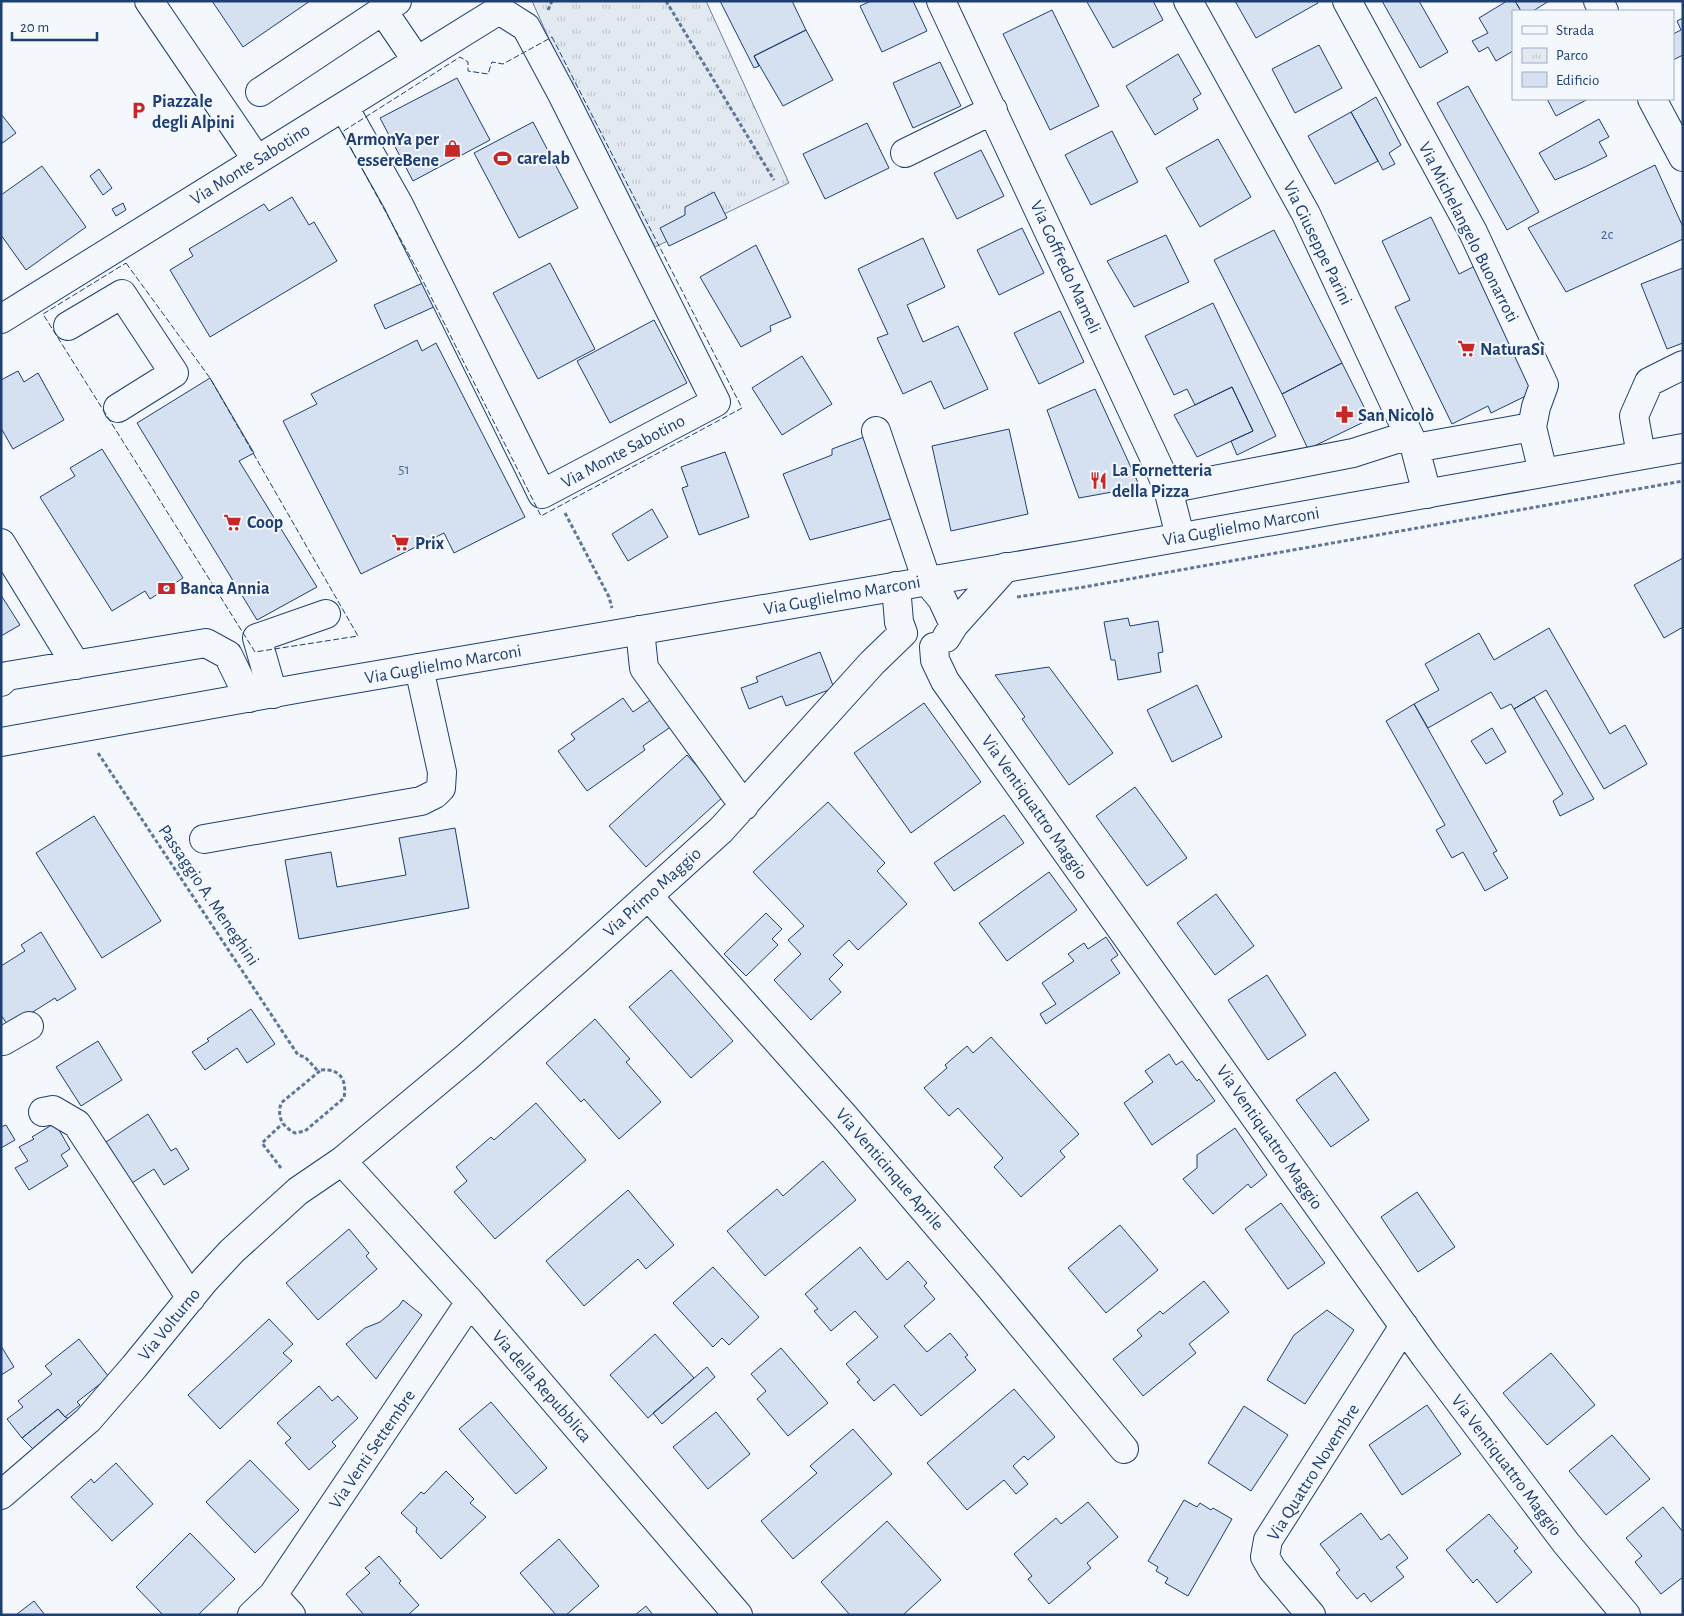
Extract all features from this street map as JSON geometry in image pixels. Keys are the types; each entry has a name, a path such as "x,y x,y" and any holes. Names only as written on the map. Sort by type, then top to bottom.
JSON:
{"street":[{"path":"149,1 257,160"},
{"name":"Via Goffredo Mameli","path":"941,1 1168,489 1180,536"},
{"name":"Via Giuseppe Parini","path":"1188,1 1306,214 1412,441 1427,494"},
{"name":"Via Michelangelo Buonarroti","path":"1347,1 1472,232 1544,385 1536,407 1532,427 1544,472"},
{"path":"260,92 383,6 417,61"},
{"name":"Via Monte Sabotino","path":"2,317 257,160 349,116 417,61 499,10 526,27 563,96 716,402 542,494 398,203 349,116"},
{"path":"1653,100 1683,157"},
{"path":"905,152 993,110"},
{"path":"68,326 122,294 174,373 118,408"},
{"path":"1641,455 1634,416 1650,382 1683,365"},
{"path":"1168,489 1412,441 1532,427"},
{"path":"876,431 927,581 942,599 954,624"},
{"name":"Via Guglielmo Marconi","path":"1,742 1683,448"},
{"path":"1,543 76,665"},
{"path":"896,586 899,622 904,633 921,648 934,647 942,642 950,633 954,624 1006,567"},
{"path":"261,696 257,638 326,614"},
{"path":"629,632 644,668 744,806"},
{"name":"Via Primo Maggio","path":"342,1160 467,1056 720,830 744,806 866,670 904,633"},
{"path":"1,682 7,676 206,643 228,655 261,696"},
{"name":"Via Ventiquattro Maggio","path":"934,647 935,660 945,681 1404,1326 1566,1543 1626,1615"},
{"path":"204,839 421,801 435,794 441,788 442,772 419,668"},
{"name":"Via Venticinque Aprile","path":"647,897 845,1117 989,1286 1124,1449"},
{"path":"1,1040 3,1041 29,1026"},
{"path":"43,1112 53,1110 77,1124 191,1298"},
{"name":"Via Volturno","path":"1,1495 88,1420 205,1280 232,1251 298,1191 342,1160"},
{"name":"Via della Repubblica","path":"342,1160 470,1302 738,1615"},
{"name":"Via Venti Settembre","path":"252,1615 273,1595 470,1302"},
{"name":"Via Quattro Novembre","path":"1311,1615 1272,1569 1266,1557 1268,1540 1404,1326"},
{"path":"273,1595 291,1615"}],"path":[{"path":"666,1 774,180"},
{"path":"1012,598 1084,587 1683,481"},
{"path":"561,505 629,632"},
{"name":"Passaggio A. Meneghini","path":"82,727 298,1054 305,1057 318,1072"},
{"path":"327,1070 335,1072 342,1077 345,1084 344,1098 305,1131 295,1133 282,1124 280,1117 281,1103 318,1072 327,1070"},
{"path":"282,1124 262,1143 298,1191"}],"green space":[{"path":"532,1 706,1 789,183 655,247 549,39"}],"building":[{"path":"212,1 310,1 243,47"},
{"path":"720,1 792,1 806,30 754,56 759,66 754,68"},
{"path":"871,1 913,1 927,31 882,52 860,6"},
{"path":"1088,1 1153,1 1163,20 1113,48"},
{"path":"1235,1 1317,1 1318,3 1256,38"},
{"path":"1382,1 1419,1 1448,52 1420,68"},
{"path":"1507,1 1515,1 1520,10 1512,10 1512,52 1496,61 1488,47 1479,52 1472,41 1488,33 1479,18"},
{"path":"1515,1 1549,1 1535,10 1520,10"},
{"path":"1052,10 1099,106 1050,130 1003,34"},
{"path":"1683,18 1683,55 1674,60 1674,34 1681,30 1677,21"},
{"path":"806,30 833,80 783,106 754,56"},
{"path":"1319,45 1342,88 1295,113 1272,69"},
{"path":"1178,54 1201,94 1193,99 1198,109 1155,135 1126,86"},
{"path":"940,62 961,106 913,128 893,83"},
{"path":"457,78 490,140 413,181 380,118"},
{"path":"1468,86 1539,212 1507,230 1437,103"},
{"path":"1376,97 1401,145 1389,153 1395,164 1383,170 1351,112"},
{"path":"1548,100 1586,100 1556,116"},
{"path":"1351,112 1378,161 1335,184 1308,136"},
{"path":"1,114 16,133 1,144"},
{"path":"1599,119 1609,137 1599,142 1607,156 1555,180 1539,153"},
{"path":"533,122 578,208 519,238 474,153"},
{"path":"867,123 889,168 825,199 803,154"},
{"path":"1112,131 1138,182 1091,205 1065,155"},
{"path":"1218,139 1251,197 1200,227 1166,168"},
{"path":"981,150 1004,196 957,219 934,173"},
{"path":"1655,165 1683,227 1683,239 1566,292 1528,228"},
{"path":"42,166 86,227 26,270 1,235 1,195"},
{"path":"99,169 112,188 103,195 90,176"},
{"path":"714,192 727,218 669,246 660,228 685,215 685,207"},
{"path":"292,197 309,225 314,222 337,261 210,337 170,270 193,256 189,249 264,204 269,211"},
{"path":"123,203 126,210 116,216 112,209"},
{"name":"NaturaSì","path":"1431,217 1459,274 1475,266 1536,391 1491,413 1488,406 1452,424 1395,307 1410,300 1382,241"},
{"path":"1022,228 1044,273 999,295 977,250"},
{"path":"1274,230 1342,363 1282,394 1214,260"},
{"path":"1166,235 1189,282 1134,307 1107,261"},
{"path":"923,238 945,287 907,305 923,342 958,326 988,389 944,409 931,381 903,394 877,338 888,334 858,269"},
{"path":"756,245 791,317 770,326 771,331 741,347 700,277"},
{"path":"550,263 595,349 538,379 493,293"},
{"path":"1683,268 1683,343 1667,349 1641,284"},
{"path":"425,282 436,306 385,329 374,305"},
{"path":"1213,303 1276,436 1237,455 1231,441 1253,431 1232,387 1195,405 1187,389 1174,395 1145,336"},
{"path":"1060,311 1084,362 1039,384 1014,333"},
{"path":"654,320 687,383 610,423 577,361"},
{"path":"417,340 422,351 436,343 525,517 454,553 444,533 361,574 283,421 317,404 311,394"},
{"path":"802,356 832,404 782,435 752,388"},
{"path":"1342,363 1370,419 1308,449 1282,394"},
{"path":"18,371 24,382 38,373 64,420 13,449 1,428 1,380"},
{"path":"210,378 254,453 239,461 317,587 257,620 137,423"},
{"path":"1232,387 1253,431 1197,457 1174,415"},
{"path":"1095,389 1140,487 1079,498 1047,410"},
{"path":"1009,429 1028,514 951,531 932,446"},
{"path":"864,437 894,518 810,540 783,474 832,455 832,449"},
{"path":"102,449 183,578 150,599 145,591 112,611 40,497 75,476 70,468"},
{"path":"725,452 749,517 699,535 682,488 688,486 681,467"},
{"path":"652,509 668,537 628,561 612,534"},
{"path":"1683,558 1683,627 1664,638 1634,585"},
{"path":"1,595 20,625 1,636"},
{"path":"1128,618 1130,626 1158,621 1163,652 1158,653 1161,672 1118,680 1115,660 1111,660 1104,622"},
{"path":"1549,628 1610,734 1625,725 1647,764 1604,789 1546,690 1514,709 1511,704 1501,709 1491,692 1428,728 1414,704 1439,690 1425,664 1479,633 1494,660"},
{"path":"820,652 834,688 786,706 782,696 749,709 741,688 758,682 756,677"},
{"path":"1049,667 1113,753 1069,785 1022,719 1025,717 995,675"},
{"path":"1197,685 1222,737 1172,762 1147,710"},
{"path":"1534,697 1594,799 1560,816 1553,801 1563,794 1514,709"},
{"path":"623,698 633,712 652,699 672,726 643,746 645,750 587,791 558,751 575,739 571,734"},
{"path":"924,703 981,782 911,833 854,753"},
{"path":"1414,704 1497,851 1493,853 1508,878 1485,891 1463,852 1452,858 1436,830 1445,825 1386,721"},
{"path":"1492,728 1506,752 1486,764 1471,741"},
{"path":"687,755 724,796 646,867 609,826"},
{"path":"1135,787 1187,858 1147,886 1096,816"},
{"path":"828,802 885,863 877,871 907,904 858,950 849,940 833,955 843,965 829,979 841,992 811,1020 774,980 801,954 788,940 804,926 753,872"},
{"path":"1004,815 1024,843 954,891 934,863"},
{"path":"94,816 161,921 102,958 36,853"},
{"path":"455,828 469,908 299,939 285,860 331,852 337,887 406,875 399,838"},
{"path":"1049,872 1077,910 1007,961 979,923"},
{"path":"1216,894 1254,946 1215,975 1177,923"},
{"path":"766,913 782,929 772,939 778,945 746,976 724,954"},
{"path":"41,932 76,989 57,1001 55,998 9,1027 1,1015 1,966 25,951 21,945"},
{"path":"1106,937 1118,955 1111,960 1120,973 1046,1024 1040,1014 1056,1004 1042,983 1074,961 1068,954 1084,943 1088,949"},
{"path":"671,970 733,1041 691,1078 629,1007"},
{"path":"1267,975 1306,1035 1268,1060 1228,1000"},
{"path":"251,1009 275,1044 247,1063 237,1048 205,1070 192,1052 209,1041 207,1039"},
{"path":"595,1019 630,1059 626,1062 661,1102 619,1139 584,1099 581,1102 546,1063"},
{"path":"991,1037 1079,1134 1060,1151 1065,1157 1021,1197 994,1167 1003,1158 958,1108 949,1116 924,1088 947,1068 945,1065 967,1046 973,1053"},
{"path":"98,1041 122,1080 81,1106 56,1067"},
{"path":"1169,1054 1176,1065 1182,1061 1197,1081 1199,1079 1215,1101 1152,1145 1124,1103 1153,1082 1145,1071"},
{"path":"1335,1072 1369,1120 1331,1147 1296,1100"},
{"path":"536,1103 586,1160 495,1239 454,1192 467,1181 456,1167 491,1137 494,1140"},
{"path":"148,1114 171,1151 176,1148 189,1169 164,1185 154,1169 132,1183 106,1142"},
{"path":"55,1123 70,1149 61,1155 68,1166 29,1190 15,1168 28,1161 19,1147 34,1139 32,1137"},
{"path":"6,1125 15,1140 1,1148 1,1127"},
{"path":"1235,1128 1267,1175 1251,1188 1248,1184 1213,1214 1183,1179 1197,1168 1197,1155"},
{"path":"823,1161 856,1200 765,1276 727,1231 777,1189 783,1196"},
{"path":"628,1190 674,1245 646,1269 638,1259 584,1306 546,1261"},
{"path":"1417,1192 1455,1247 1418,1272 1381,1217"},
{"path":"1281,1203 1325,1263 1288,1289 1245,1229"},
{"path":"1120,1225 1158,1270 1106,1313 1068,1268"},
{"path":"349,1229 369,1253 366,1256 377,1269 318,1320 286,1283"},
{"path":"860,1247 887,1280 908,1261 927,1283 924,1286 935,1299 904,1326 927,1352 950,1333 968,1355 965,1357 976,1370 921,1416 894,1384 874,1401 857,1382 860,1380 846,1364 878,1337 855,1311 831,1331 814,1311 818,1309 805,1294"},
{"path":"713,1267 759,1317 729,1345 722,1338 713,1347 673,1303"},
{"path":"1204,1281 1229,1312 1189,1344 1196,1353 1143,1396 1113,1359 1142,1336 1137,1330 1160,1311 1163,1314"},
{"path":"403,1300 422,1315 376,1379 346,1344 365,1328 380,1322 399,1306"},
{"path":"1327,1310 1354,1330 1305,1404 1267,1380 1294,1335"},
{"path":"269,1319 293,1344 283,1353 292,1361 220,1429 188,1395"},
{"path":"655,1334 694,1378 648,1418 610,1375"},
{"path":"79,1339 109,1377 77,1402 80,1405 65,1417 58,1409 22,1438 7,1419 23,1407 18,1401 52,1374 45,1366"},
{"path":"1,1346 14,1367 1,1375"},
{"path":"781,1348 828,1403 788,1436 757,1399 766,1391 751,1374"},
{"path":"1551,1353 1595,1405 1547,1445 1503,1393"},
{"path":"707,1367 715,1377 662,1424 653,1413"},
{"path":"319,1386 332,1401 338,1396 358,1418 332,1442 336,1446 309,1470 285,1443 291,1438 277,1423"},
{"path":"1014,1389 1055,1437 1028,1460 1024,1456 1013,1466 1028,1484 1016,1494 1004,1480 967,1510 927,1463"},
{"path":"491,1402 547,1468 516,1494 459,1429"},
{"path":"1427,1405 1461,1454 1402,1495 1369,1445"},
{"path":"1244,1406 1288,1435 1251,1491 1208,1463"},
{"path":"58,1409 65,1417 73,1420 36,1452 22,1438"},
{"path":"716,1412 750,1454 708,1489 673,1447"},
{"path":"853,1429 892,1474 793,1559 761,1521 817,1473 810,1466"},
{"path":"1612,1435 1650,1479 1606,1515 1569,1471"},
{"path":"250,1460 299,1510 255,1553 206,1502"},
{"path":"116,1463 153,1504 112,1541 71,1497 91,1479 94,1483"},
{"path":"446,1471 474,1499 470,1503 486,1517 441,1559 416,1532 417,1528 401,1513 421,1492 424,1494"},
{"path":"1184,1500 1197,1507 1200,1503 1211,1510 1213,1508 1232,1519 1188,1596 1165,1583 1168,1578 1156,1571 1158,1567 1148,1561"},
{"path":"1088,1502 1118,1537 1087,1563 1091,1568 1049,1604 1028,1579 1032,1576 1014,1554 1056,1518 1061,1524"},
{"path":"1663,1507 1683,1532 1683,1577 1661,1594 1635,1562 1642,1556 1626,1538"},
{"path":"1361,1513 1381,1540 1389,1534 1408,1558 1396,1567 1404,1577 1371,1602 1364,1593 1357,1599 1336,1573 1340,1570 1320,1544"},
{"path":"1489,1514 1518,1548 1514,1551 1532,1572 1497,1603 1477,1579 1473,1583 1446,1550"},
{"path":"887,1521 941,1580 903,1615 850,1615 821,1582"},
{"path":"190,1533 235,1579 198,1615 163,1615 136,1587"},
{"path":"559,1539 599,1586 566,1615 556,1615 520,1573"},
{"path":"379,1556 401,1581 399,1583 419,1605 408,1615 364,1615 346,1594 370,1573 365,1568"},
{"path":"34,1601 45,1615 17,1615 17,1614"},
{"path":"646,1606 653,1615 635,1615"}],"fence":[{"path":"552,37 742,408 541,516 419,273 342,132 460,57 468,62 468,71 488,74 492,62 503,64 552,37"},
{"path":"126,263 210,378 358,636 255,652 43,314 126,263"}],"place":[{"name":"Piazzale degli Alpini","path":"138,111"},
{"name":"ArmonYa per essereBene","path":"453,149"},
{"name":"carelab","path":"503,158"},
{"name":"NaturaSì","path":"1466,349"},
{"name":"San Nicolò","path":"1344,415"},
{"name":"La Fornetteria della Pizza","path":"1098,480"},
{"name":"Coop","path":"233,522"},
{"name":"Prix","path":"401,543"},
{"name":"Banca Annia","path":"166,588"}]}
